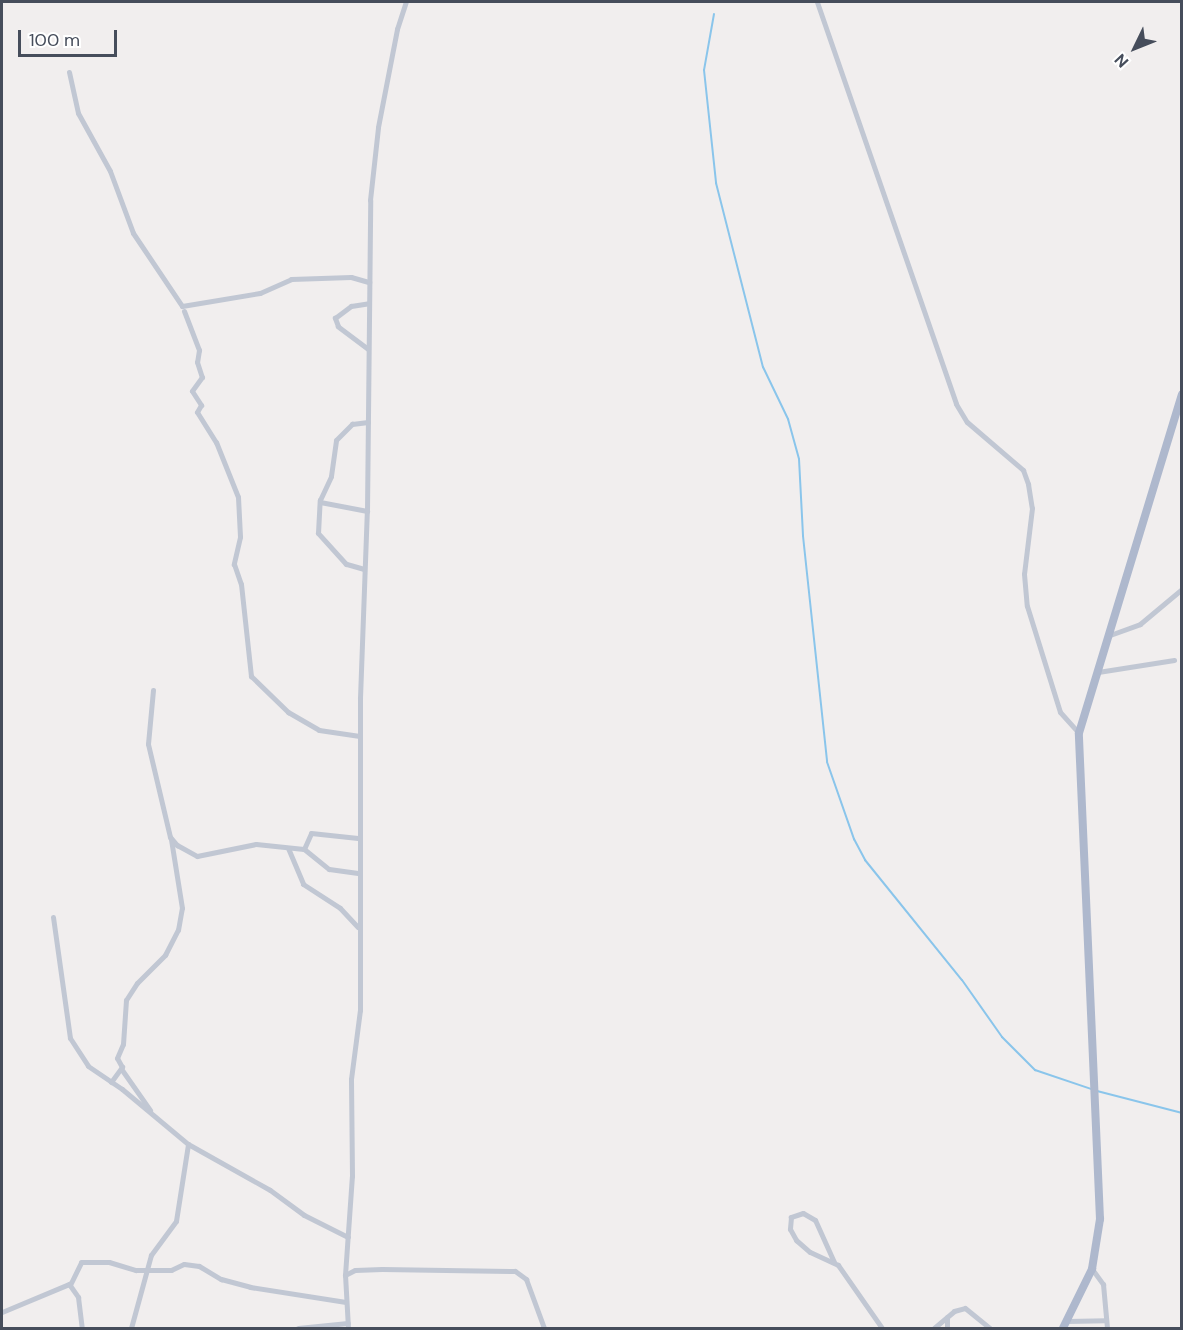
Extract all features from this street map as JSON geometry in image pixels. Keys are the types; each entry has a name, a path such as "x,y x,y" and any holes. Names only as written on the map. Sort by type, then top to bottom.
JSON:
{"main road":[{"path":"1065,1325 1092,1269 1099,1240 1100,1178 1080,733 1182,394"}],"street":[{"path":"298,1329 348,1326 345,1275 352,1176 351,1080 360,1010 358,837 367,511 369,282 376,143 397,29 406,2"},
{"path":"817,2 956,404 967,422 1023,470 1032,508 1024,574 1027,606 1054,699 1067,722 1080,733"},
{"path":"69,72 78,113 110,171 133,233 182,306 260,292 291,279 351,277 369,282"},
{"path":"368,349 338,326 335,318 351,306 369,303"},
{"path":"184,310 199,350 197,362 202,377 192,391 201,405 197,412 216,442 238,497 240,537 234,564 241,584 251,676 288,712 319,730 360,736"},
{"path":"364,569 351,567 320,538 320,502 331,476 336,440 352,424 368,422"},
{"path":"320,502 367,511"},
{"path":"1110,635 1140,624 1182,589"},
{"path":"1098,672 1174,660"},
{"path":"152,1114 122,1070 117,1058 123,1044 126,1000 137,982 170,947 182,912 171,839 148,744 153,690"},
{"path":"303,849 311,833 358,837"},
{"path":"171,839 197,856 256,844 303,849 330,869 358,873"},
{"path":"288,848 303,884 340,908 358,927"},
{"path":"53,917 70,1038 88,1066 188,1144 270,1190 304,1215 348,1237"},
{"path":"111,1082 122,1070"},
{"path":"132,1329 151,1255 176,1221 188,1144"},
{"path":"834,1262 802,1246 790,1229 791,1217 803,1213 815,1220 834,1262 852,1282 882,1329"},
{"path":"70,1285 80,1262 148,1269 196,1265 245,1286 346,1302"},
{"path":"345,1275 355,1270 382,1269 515,1271 526,1279 544,1329"},
{"path":"1092,1269 1103,1284 1107,1329"},
{"path":"2,1312 60,1285 70,1285"},
{"path":"70,1285 78,1297 82,1329"},
{"path":"934,1329 947,1317 965,1308 990,1329"},
{"path":"947,1317 947,1329"},
{"path":"1065,1325 1106,1320"}],"waterway":[{"path":"714,14 704,70 716,183 763,367 788,419 799,459 803,536 827,762 854,839 865,860 962,980 1002,1037 1035,1070 1091,1089"},
{"path":"1097,1091 1182,1113"}]}
